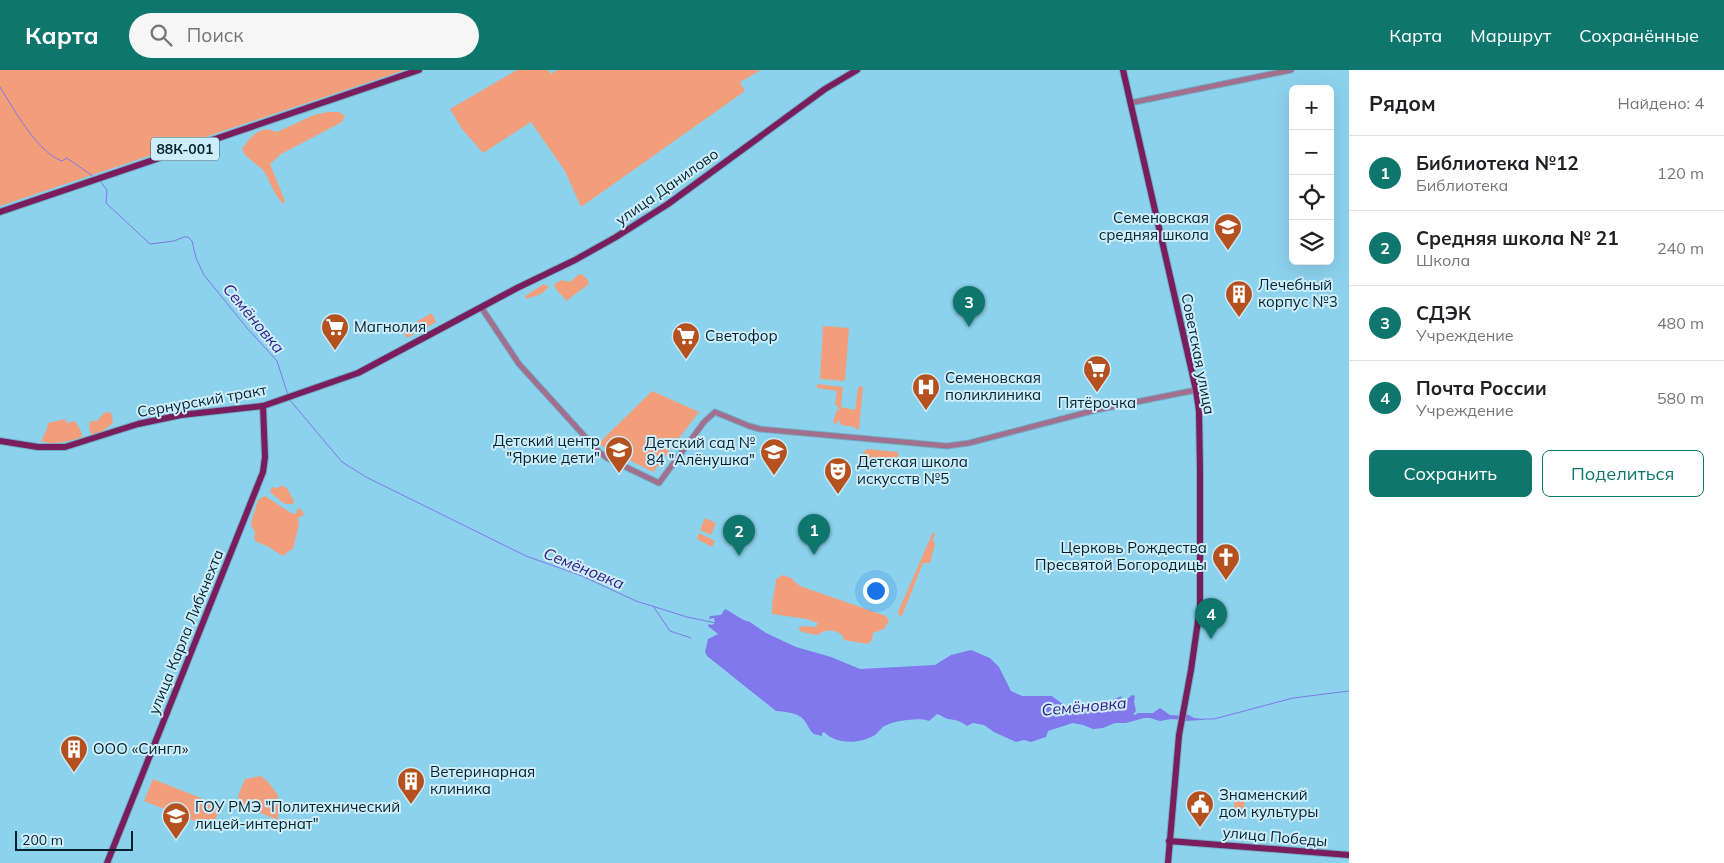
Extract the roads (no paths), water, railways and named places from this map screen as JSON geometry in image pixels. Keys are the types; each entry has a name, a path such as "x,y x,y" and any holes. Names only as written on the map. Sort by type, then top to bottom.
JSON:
{"main road":[{"name":"88К-001","path":"0,212 419,70"},
{"name":"улица Данилово","path":"481,307 575,260 638,224 824,89 858,70"},
{"name":"Советская улица","path":"1123,70 1196,390 1199,411 1200,607 1180,726 1168,863"},
{"name":"Сернурский тракт","path":"0,441 38,447 64,447 138,424 181,415 263,406 358,373 481,307"},
{"name":"улица Карла Либкнехта","path":"107,863 263,472 265,457 263,406"},
{"name":"улица Победы","path":"1169,841 1349,855"}],"street":[{"path":"1130,103 1291,70"},
{"path":"481,307 519,364 599,452 607,458 659,483 704,422 715,412 760,429 947,446 969,443 1105,408 1196,390"}],"waterway":[{"name":"Семёновка","path":"0,87 19,118 44,149 62,161 67,158 94,177"},
{"name":"Семёновка","path":"100,181 107,190 106,203 150,244 174,241 184,237 188,237 192,241 196,258 204,275 247,328 277,361 288,395"},
{"name":"Семёновка","path":"289,399 342,462 366,477 526,556 582,576 636,601 687,617 716,623"},
{"path":"653,606 670,631 691,638"},
{"name":"Семёновка","path":"1203,719 1214,719 1293,698 1349,691"}],"place":[{"name":"Семеновская средняя школа","path":"1228,251"},
{"name":"Лечебный корпус №3","path":"1239,318"},
{"name":"СДЭК","path":"969,327"},
{"name":"Магнолия","path":"335,351"},
{"name":"Светофор","path":"686,360"},
{"name":"Пятёрочка","path":"1097,393"},
{"name":"Семеновская поликлиника","path":"926,411"},
{"name":"Детский центр \"Яркие дети\"","path":"619,474"},
{"name":"Детский сад № 84 \"Алёнушка\"","path":"774,476"},
{"name":"Детская школа искусств №5","path":"838,495"},
{"name":"Библиотека №12","path":"814,555"},
{"name":"Средняя школа № 21","path":"739,556"},
{"name":"Церковь Рождества Пресвятой Богородицы","path":"1226,581"},
{"name":"Почта России","path":"1211,639"},
{"name":"ООО «Сингл»","path":"74,773"},
{"name":"Ветеринарная клиника","path":"411,805"},
{"name":"Знаменский дом культуры","path":"1200,828"},
{"name":"ГОУ РМЭ \"Политехнический лицей-интернат\"","path":"176,840"}]}
